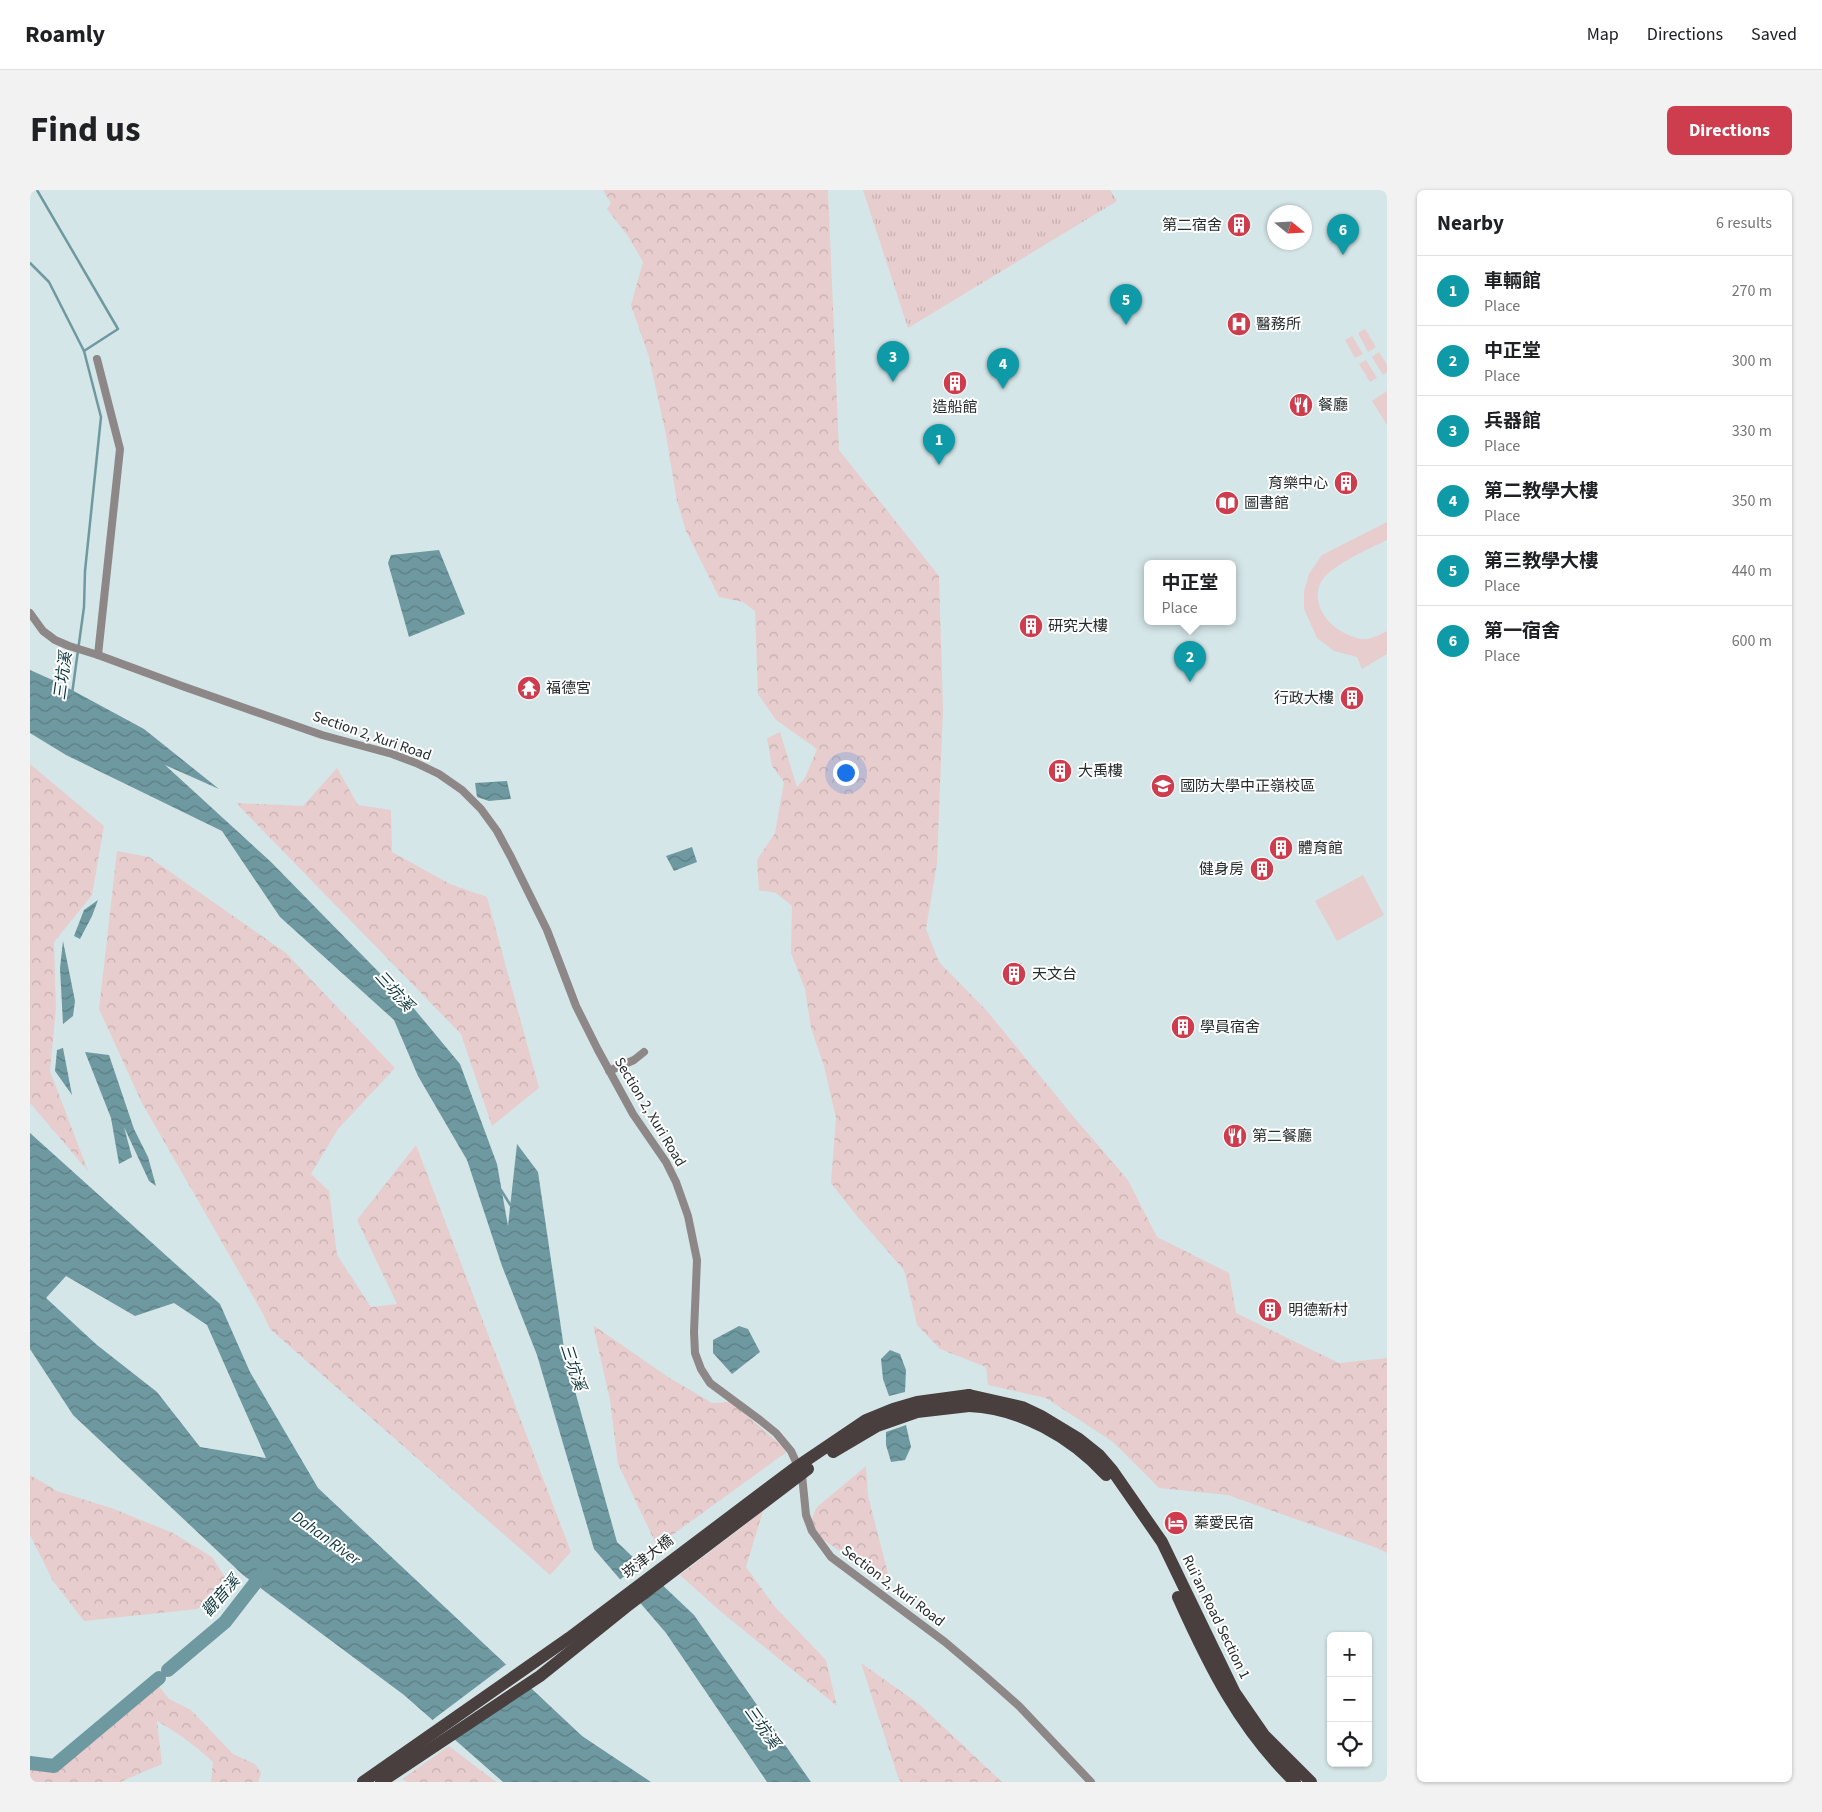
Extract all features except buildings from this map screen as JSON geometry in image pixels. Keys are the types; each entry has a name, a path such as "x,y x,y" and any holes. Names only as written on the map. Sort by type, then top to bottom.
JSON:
{"main road":[{"name":"崁津大橋","path":"363,1782 569,1638 792,1470 860,1424 892,1409 917,1402 969,1400"},
{"name":"崁津大橋","path":"381,1782 540,1676 626,1607 810,1467 834,1451 877,1426 908,1415 969,1400"},
{"name":"Rui'an Road Section 1","path":"969,1400 1036,1423 1083,1452 1105,1473 1123,1495 1164,1564 1205,1656 1234,1707 1251,1734 1276,1764 1295,1782"},
{"name":"Rui'an Road Section 1","path":"969,1400 1022,1407 1079,1439 1099,1455 1112,1470 1162,1542 1235,1693 1264,1735 1311,1782"}],"street":[{"path":"96,654 120,449 97,359"},
{"name":"Section 2, Xuri Road","path":"30,613 43,631 55,640 69,646 322,735 392,754 416,763 439,774 462,790 481,809 497,831 511,856 554,946 587,1030 633,1114 666,1162 676,1182 688,1216 697,1260 695,1353 701,1369 710,1384 776,1433 791,1451 802,1475 806,1515 812,1531 831,1557 984,1674 1019,1706 1092,1782"},
{"path":"609,1071 634,1060 644,1052"}],"green space":[{"path":"603,190 828,190 839,450 939,576 943,710 937,863 926,929 939,962 987,1011 1128,1180 1157,1237 1229,1273 1236,1313 1339,1363 1387,1358 1387,1553 1228,1495 1159,1488 1113,1442 1046,1398 988,1385 986,1367 940,1349 917,1325 904,1270 831,1183 836,1118 824,1066 811,1028 805,989 791,953 792,906 776,893 759,890 757,860 775,833 784,782 772,766 767,738 780,732 797,787 805,778 817,749 776,720 758,694 755,611 743,602 719,597 686,531 677,501 666,435 649,357 631,305 643,262 628,236 607,209 611,203"},
{"path":"863,190 1110,190 1117,201 908,328"},
{"path":"1365,329 1376,347 1368,352 1358,333"},
{"path":"1352,336 1363,354 1355,358 1345,340"},
{"path":"1379,352 1387,365 1387,372 1383,375 1372,357"},
{"path":"1366,360 1377,378 1370,382 1359,364"},
{"path":"1387,391 1387,425 1372,401"},
{"path":"1387,522 1387,540 1331,571 1320,584 1318,594 1322,612 1335,627 1344,633 1353,637 1369,639 1387,631 1387,654 1362,669 1357,657 1334,651 1317,638 1304,609 1304,591 1309,574 1322,555"},
{"path":"30,764 104,826 92,895 54,942 56,1008 50,1071 88,1171 30,1103"},
{"path":"337,768 358,805 391,810 392,852 450,884 487,897 539,1088 492,1126 461,1034 236,803 303,806"},
{"path":"117,851 149,857 286,953 395,1068 338,1129 311,1174 329,1191 337,1255 371,1307 397,1304 357,1220 416,1145 571,1552 550,1575 270,1329 142,1103 99,1009"},
{"path":"1363,875 1384,915 1337,941 1315,901"},
{"path":"593,1325 668,1377 712,1403 731,1402 788,1451 657,1546 618,1464 610,1400"},
{"path":"866,1466 868,1496 891,1585 816,1535 811,1522 816,1508"},
{"path":"30,1475 57,1491 114,1509 173,1533 212,1557 232,1588 197,1609 84,1621 53,1581 30,1535"},
{"path":"763,1511 746,1567 775,1607 826,1660 837,1706 720,1611 680,1575"},
{"path":"861,1663 919,1704 1002,1782 901,1782"},
{"path":"158,1685 169,1699 191,1710 233,1754 255,1764 261,1773 258,1782 209,1782 211,1781 213,1762 187,1740 157,1721 162,1764 120,1782 30,1782 30,1766 58,1770"},
{"path":"449,1746 496,1782 408,1782 402,1779"}],"water":[{"path":"439,550 465,614 409,637 388,563 391,555"},
{"path":"30,670 57,682 144,729 219,789 165,765 271,862 411,1005 460,1064 497,1164 508,1226 517,1144 538,1172 565,1355 617,1542 694,1615 811,1782 767,1782 666,1633 594,1549 537,1355 502,1266 467,1160 418,1076 394,1020 280,917 222,831 66,755 30,733"},
{"path":"507,781 511,799 489,801 477,797 475,783"},
{"path":"692,847 697,862 674,871 666,856"},
{"path":"98,900 80,939 74,936 84,910"},
{"path":"63,941 75,1001 73,1016 63,1024 60,968"},
{"path":"63,1048 72,1095 55,1071 57,1050"},
{"path":"85,1052 109,1055 134,1129 148,1157 156,1186 149,1181 124,1127 132,1157 119,1164 111,1118"},
{"name":"Dahan River","path":"30,1133 220,1304 250,1372 318,1488 582,1736 651,1782 503,1782 404,1695 243,1575 73,1415 30,1349","holes":["66,1276 135,1316 174,1303 207,1325 266,1458 200,1447 157,1392 97,1345 46,1298"]},
{"path":"739,1326 748,1329 760,1352 732,1374 713,1353 713,1340"},
{"path":"890,1350 900,1354 906,1370 905,1392 889,1396 883,1379 881,1359"},
{"path":"906,1425 911,1447 905,1460 891,1462 886,1445 886,1432"}],"pier":[{"path":"642,1563 664,1583 638,1604 618,1581"},
{"path":"508,1663 531,1685 452,1740 431,1721"}],"waterway":[{"path":"37,190 118,329 84,351"},
{"name":"三坑溪","path":"30,263 49,282 84,351 101,417 85,571 84,607 72,694"},
{"name":"三坑溪","path":"501,1190 511,1206"},
{"name":"觀音溪","path":"168,1670 225,1622 266,1569"},
{"name":"觀音溪","path":"30,1763 54,1766 159,1678"}],"place":[{"name":"第二宿舍","path":"1239,225"},
{"name":"第一宿舍","path":"1343,255"},
{"name":"醫務所","path":"1239,324"},
{"name":"第三教學大樓","path":"1126,325"},
{"name":"兵器館","path":"893,382"},
{"name":"造船館","path":"955,383"},
{"name":"第二教學大樓","path":"1003,389"},
{"name":"餐廳","path":"1301,405"},
{"name":"車輛館","path":"939,465"},
{"name":"育樂中心","path":"1346,483"},
{"name":"圖書館","path":"1227,503"},
{"name":"研究大樓","path":"1031,626"},
{"name":"中正堂","path":"1190,682"},
{"name":"福德宮","path":"529,688"},
{"name":"行政大樓","path":"1352,698"},
{"name":"大禹樓","path":"1060,771"},
{"name":"國防大學中正嶺校區","path":"1163,786"},
{"name":"體育館","path":"1281,848"},
{"name":"健身房","path":"1262,869"},
{"name":"天文台","path":"1014,974"},
{"name":"學員宿舍","path":"1183,1027"},
{"name":"第二餐廳","path":"1235,1136"},
{"name":"明德新村","path":"1270,1310"},
{"name":"蓁愛民宿","path":"1176,1523"}]}
